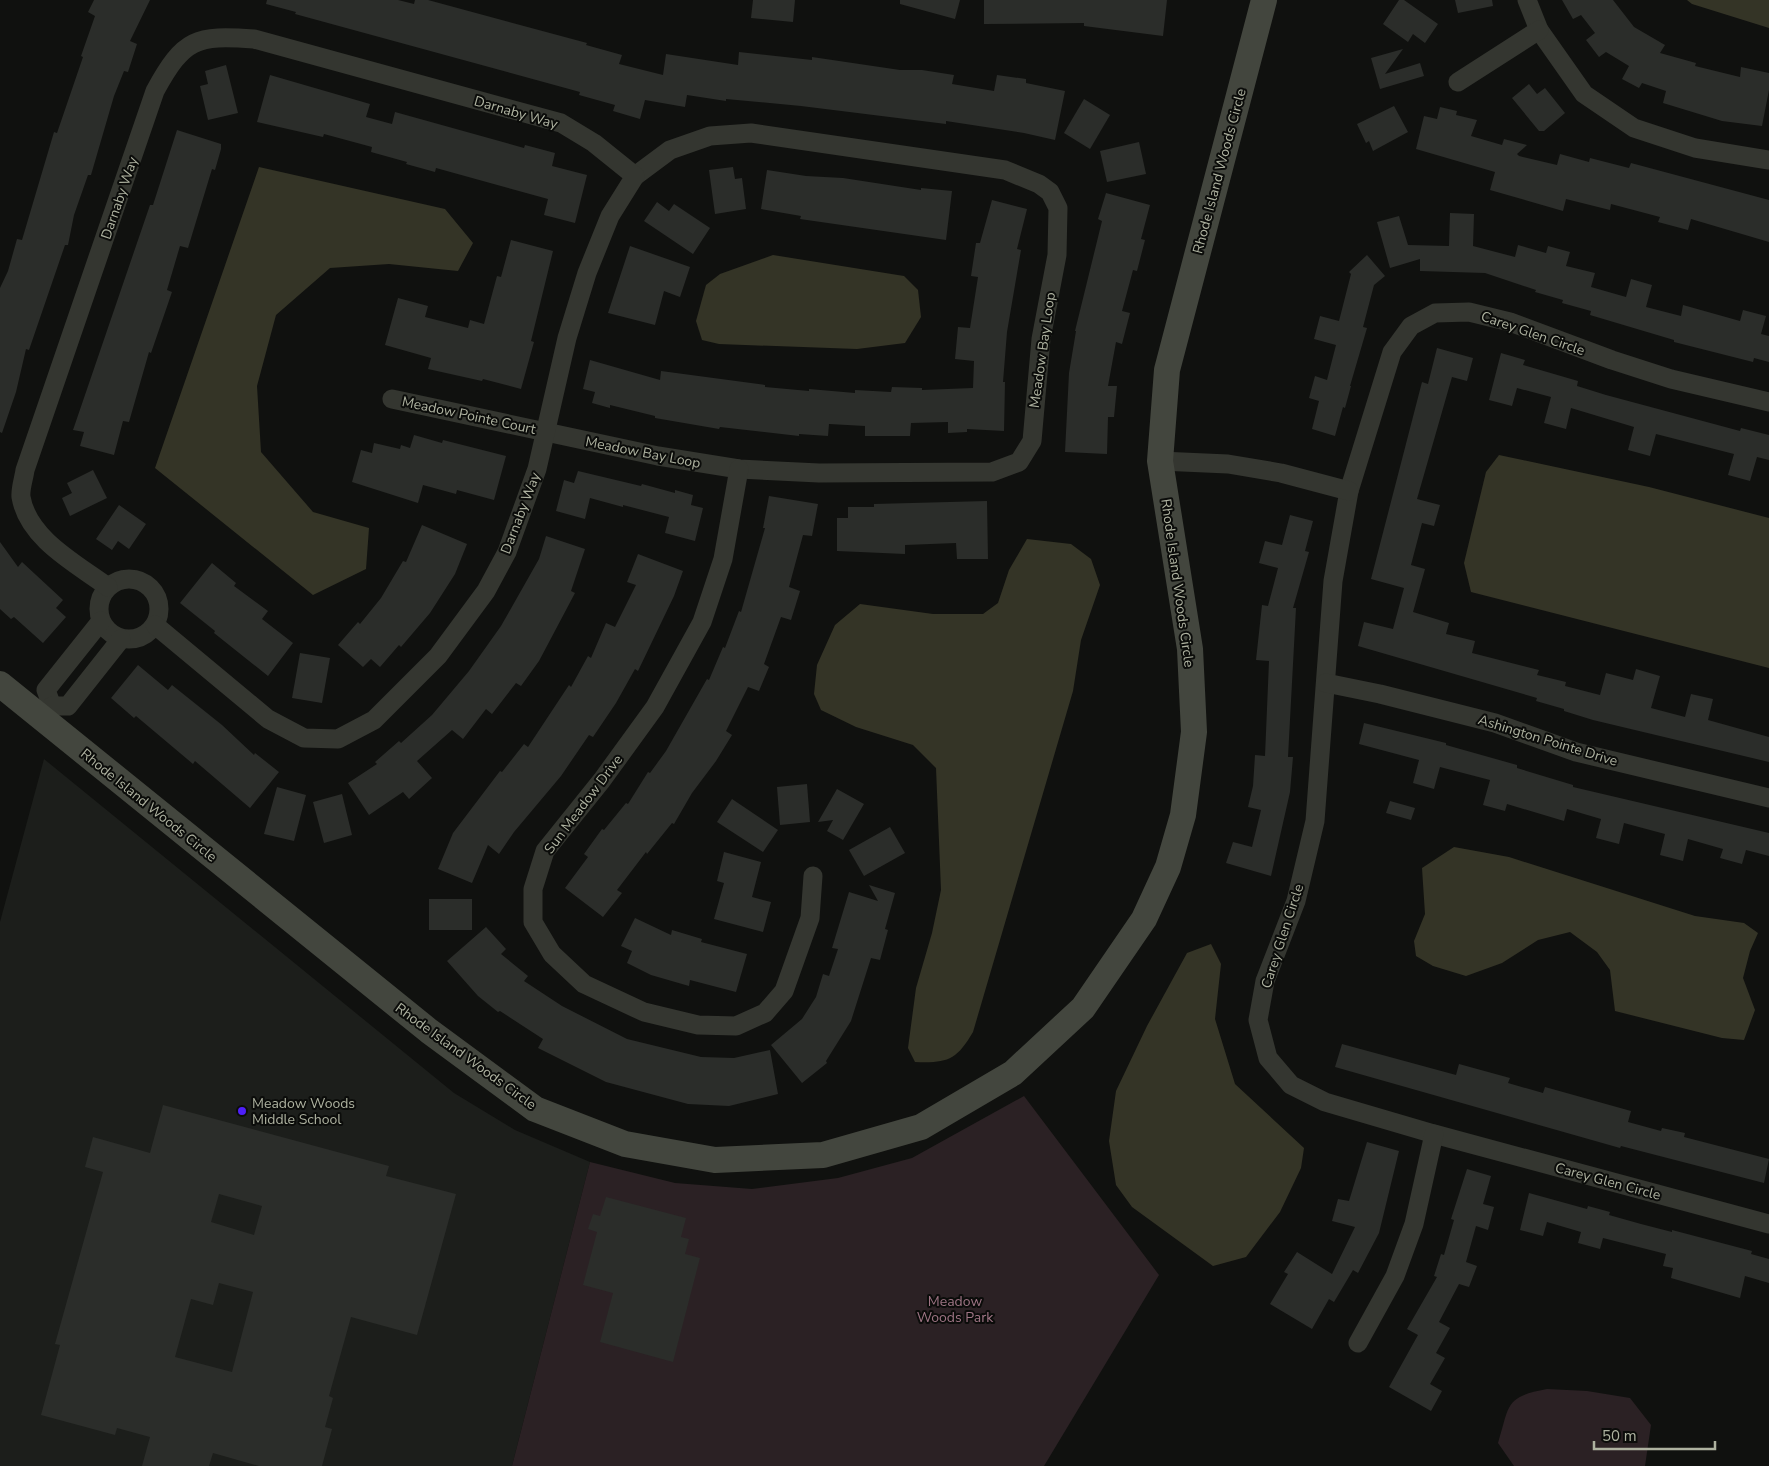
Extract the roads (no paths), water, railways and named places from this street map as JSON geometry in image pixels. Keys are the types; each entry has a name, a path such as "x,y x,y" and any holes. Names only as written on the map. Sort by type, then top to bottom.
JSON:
{"street":[{"name":"Rhode Island Woods Circle","path":"0,684 47,712 429,1031 535,1109 625,1144 715,1160 823,1155 921,1127 1013,1073 1083,1008 1144,919 1168,867 1183,815 1194,732 1190,649 1160,461 1167,370 1264,0"},
{"path":"1527,0 1539,30 1584,94 1634,128 1695,148 1769,160"},
{"path":"1458,82 1539,30"},
{"name":"Darnaby Way","path":"108,587 46,540 28,520 21,495 25,470 155,91 171,62 192,43 217,36 254,39 561,123 594,143 635,176 610,216 587,273 567,338 537,469 506,552 486,591 438,656 374,720 338,740 304,738 268,719 155,625"},
{"name":"Meadow Bay Loop","path":"545,432 739,470 820,473 992,472 1019,462 1032,441 1041,339 1057,255 1058,208 1050,192 1039,184 1005,170 751,134 710,136 670,150 635,176"},
{"name":"Carey Glen Circle","path":"1769,402 1671,379 1612,360 1510,322 1469,312 1435,313 1411,326 1392,352 1349,491 1333,581 1315,821 1296,901 1265,981 1258,1020 1268,1058 1291,1085 1325,1102 1434,1134 1769,1224"},
{"name":"Meadow Pointe Court","path":"392,399 545,432"},
{"path":"1160,461 1228,464 1281,473 1349,491"},
{"name":"Sun Meadow Drive","path":"739,470 723,559 702,622 655,707 602,780 545,851 532,889 533,922 552,954 584,984 644,1012 698,1025 736,1026 765,1013 784,991 810,918 813,876"},
{"path":"126,579 144,583 157,597 160,606 155,625 149,633 140,638 122,640 110,633 101,621 99,606 108,587 126,579"},
{"path":"101,621 46,690 47,712 68,706 122,640"},
{"name":"Ashington Pointe Drive","path":"1326,684 1380,694 1495,723 1576,752 1769,798"},
{"path":"1358,1342 1398,1268 1414,1224 1434,1134"}],"place":[{"name":"Meadow Woods Middle School","path":"242,1111"}],"park label":[{"name":"Meadow Woods Park","path":"955,1309"}]}
